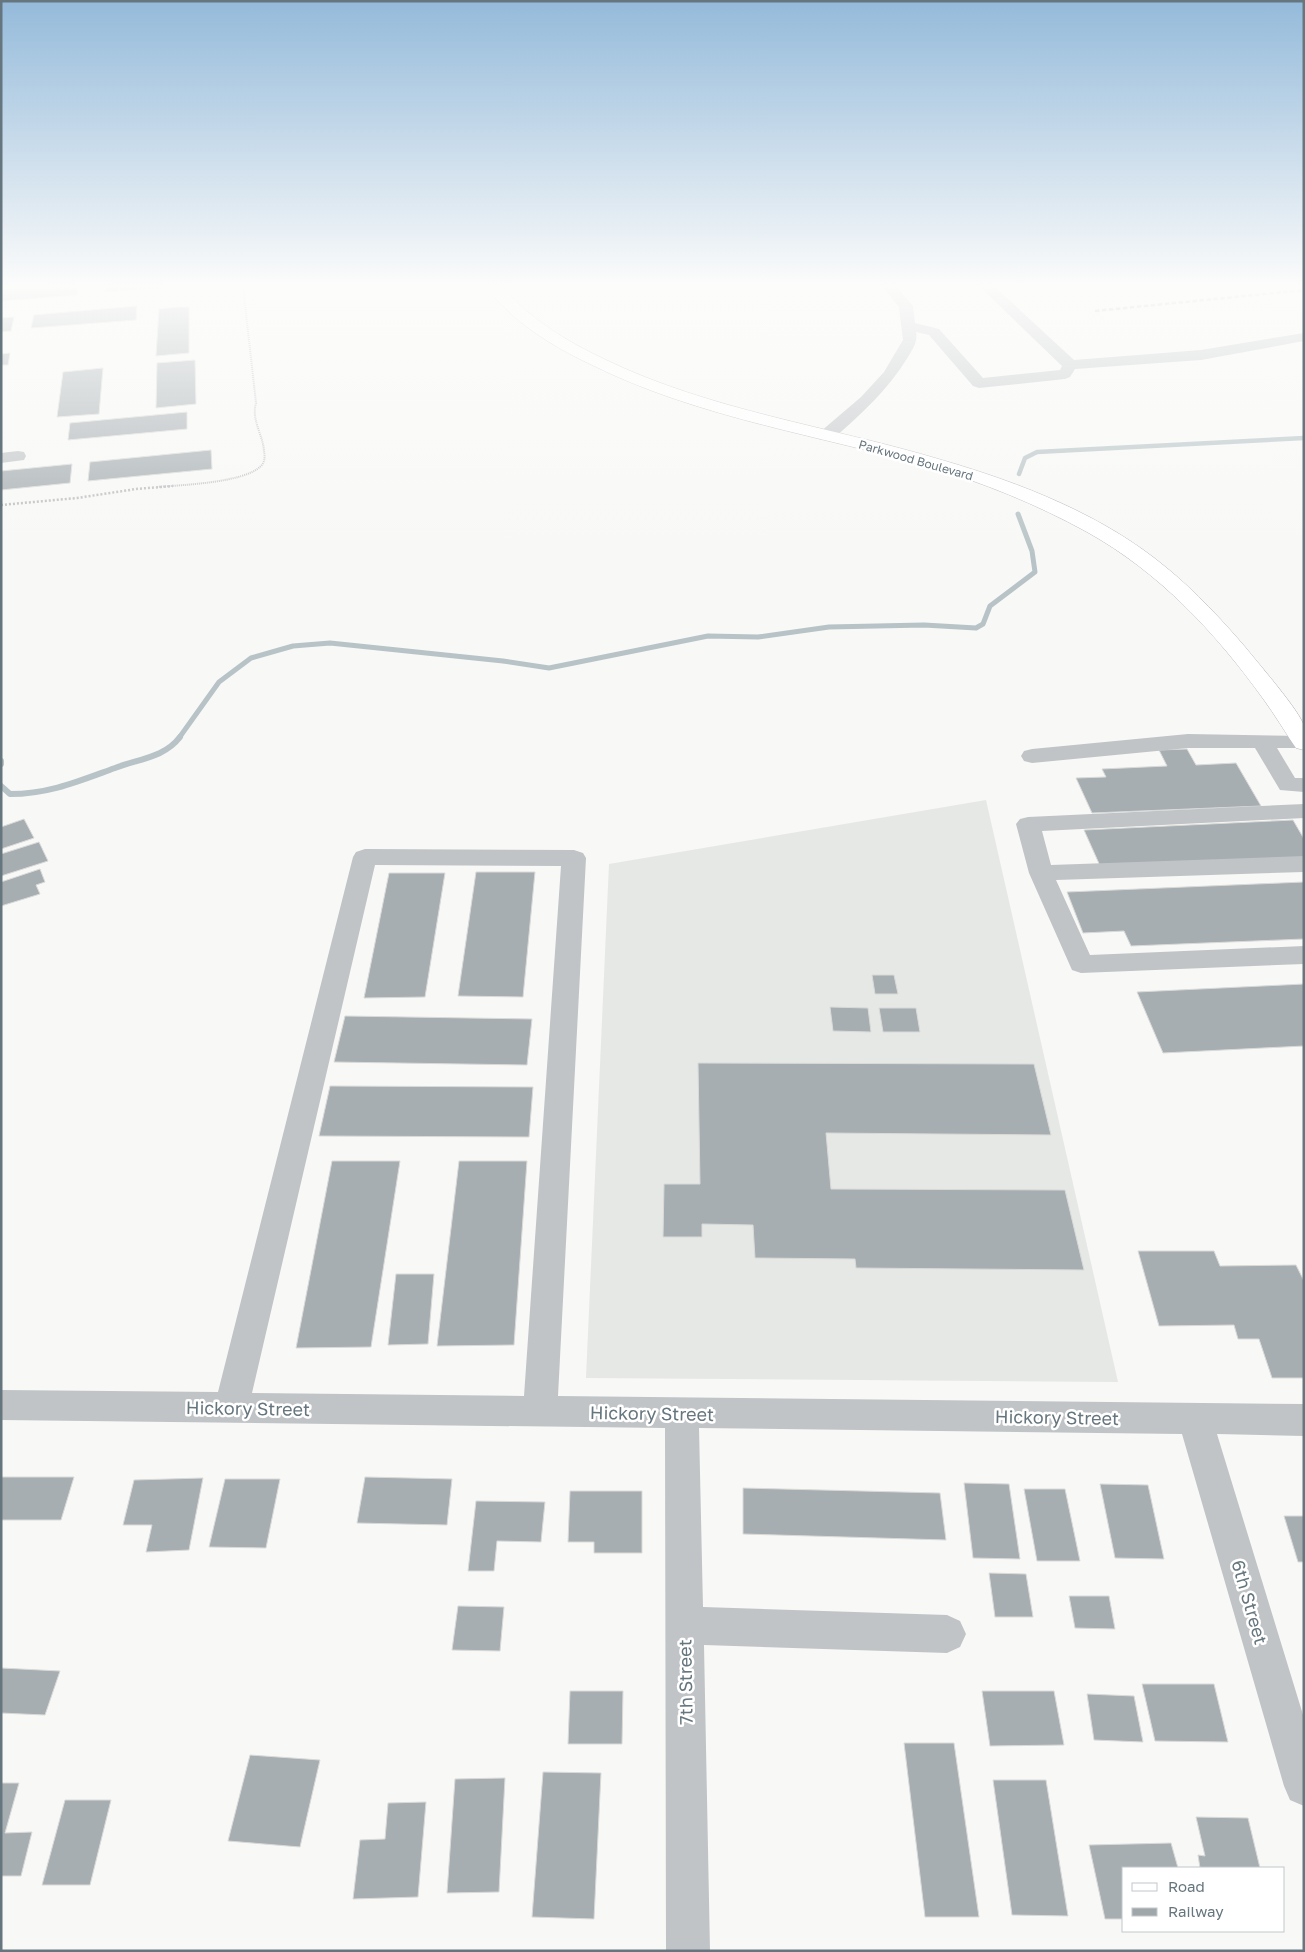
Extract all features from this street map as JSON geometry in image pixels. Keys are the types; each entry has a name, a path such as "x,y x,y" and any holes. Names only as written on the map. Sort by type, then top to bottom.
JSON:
{"main road":[{"name":"Parkwood Boulevard","path":"633,378 710,407 935,463 1046,505 1117,542 1168,579 1199,610 1261,679 1304,742"}],"street":[{"path":"826,436 867,400 886,378"},
{"path":"975,378 979,383 1026,378"},
{"path":"1032,756 1188,742 1304,742"},
{"path":"1262,742 1288,785 1304,785"},
{"path":"1304,811 1028,824 1040,873 1081,964 1304,955"},
{"path":"231,1408 366,857 574,858 540,1411"},
{"path":"1040,873 1304,864"},
{"name":"Hickory Street","path":"1,1405 1304,1420"},
{"name":"7th Street","path":"682,1413 688,1951"},
{"name":"6th Street","path":"1195,1419 1304,1786"},
{"path":"684,1625 946,1634"}],"path":[{"path":"1,505 210,482 240,477 254,471 263,464 265,458 261,434 254,412 256,403 253,378"}],"shaded area":[{"path":"986,800 1118,1382 586,1378 609,864"}],"building":[{"path":"62,378 102,378 99,414 57,417"},
{"path":"157,378 195,378 196,404 156,408"},
{"path":"187,412 187,429 68,440 70,423"},
{"path":"211,450 212,469 88,481 90,462"},
{"path":"72,464 70,483 1,490 1,471"},
{"path":"1187,749 1196,765 1236,763 1261,806 1092,813 1076,778 1106,777 1102,769 1167,766 1159,750"},
{"path":"24,819 34,838 1,849 1,827"},
{"path":"1293,820 1304,839 1304,859 1101,868 1084,830"},
{"path":"39,842 48,861 1,876 1,854"},
{"path":"40,869 45,882 36,885 40,894 1,906 1,882"},
{"path":"476,872 535,872 523,997 458,996"},
{"path":"389,873 445,873 425,997 364,998"},
{"path":"1304,882 1304,939 1131,946 1124,931 1083,933 1067,892"},
{"path":"872,975 894,975 898,994 875,994"},
{"path":"1304,984 1304,1046 1163,1053 1137,992"},
{"path":"830,1007 868,1008 871,1032 833,1031"},
{"path":"879,1008 916,1008 920,1032 883,1032"},
{"path":"345,1016 532,1019 527,1065 334,1062"},
{"path":"698,1063 1034,1064 1051,1135 826,1133 831,1189 1065,1190 1084,1270 856,1268 855,1259 755,1258 753,1225 702,1224 702,1237 663,1237 664,1184 700,1184"},
{"path":"330,1086 533,1087 529,1137 319,1136"},
{"path":"332,1161 400,1161 371,1347 296,1348"},
{"path":"459,1161 527,1161 514,1345 437,1346"},
{"path":"1138,1251 1214,1251 1220,1266 1296,1265 1304,1281 1304,1378 1272,1378 1259,1339 1238,1339 1234,1325 1159,1326"},
{"path":"396,1274 434,1274 428,1344 388,1345"},
{"path":"1,1477 74,1477 61,1520 1,1520"},
{"path":"365,1477 452,1479 447,1525 357,1523"},
{"path":"203,1478 189,1550 146,1552 152,1525 123,1525 134,1480"},
{"path":"225,1479 280,1479 266,1548 209,1547"},
{"path":"964,1483 1009,1484 1020,1559 973,1558"},
{"path":"1100,1484 1148,1485 1164,1559 1115,1558"},
{"path":"743,1488 940,1493 946,1540 743,1534"},
{"path":"1024,1489 1065,1489 1080,1561 1037,1561"},
{"path":"570,1491 642,1491 642,1553 594,1553 594,1542 568,1542"},
{"path":"476,1501 545,1502 541,1542 497,1541 494,1571 468,1571"},
{"path":"1284,1516 1304,1516 1304,1562 1298,1562"},
{"path":"989,1573 1026,1574 1033,1617 995,1617"},
{"path":"1069,1596 1109,1596 1115,1629 1075,1628"},
{"path":"458,1606 504,1607 500,1651 452,1650"},
{"path":"1,1668 60,1671 45,1715 1,1713"},
{"path":"1142,1684 1214,1684 1228,1742 1155,1741"},
{"path":"570,1691 623,1691 622,1744 568,1744"},
{"path":"982,1691 1054,1691 1064,1745 990,1746"},
{"path":"1087,1694 1134,1696 1143,1742 1094,1740"},
{"path":"904,1743 954,1743 979,1917 925,1917"},
{"path":"250,1755 320,1760 300,1847 228,1841"},
{"path":"543,1772 601,1773 594,1919 532,1917"},
{"path":"505,1778 499,1892 447,1893 455,1779"},
{"path":"993,1780 1046,1780 1068,1916 1012,1915"},
{"path":"1,1783 19,1783 5,1833 32,1832 21,1876 1,1876"},
{"path":"65,1800 111,1800 90,1885 42,1885"},
{"path":"426,1802 418,1897 353,1899 360,1840 385,1839 388,1803"},
{"path":"1196,1817 1248,1818 1260,1867 1200,1867 1198,1855 1205,1856"},
{"path":"1171,1843 1178,1867 1122,1867 1122,1919 1105,1919 1089,1845"}],"waterway":[{"path":"1019,474 1025,458 1037,452 1304,438"},
{"path":"179,738 219,682 251,658 293,646 330,643 503,661 549,668 708,636 758,637 829,627 924,625 976,628 983,624 990,606 1035,572 1032,551 1018,514"},
{"path":"1,786 10,794 38,792 64,786 158,754 174,744 180,737"}]}
